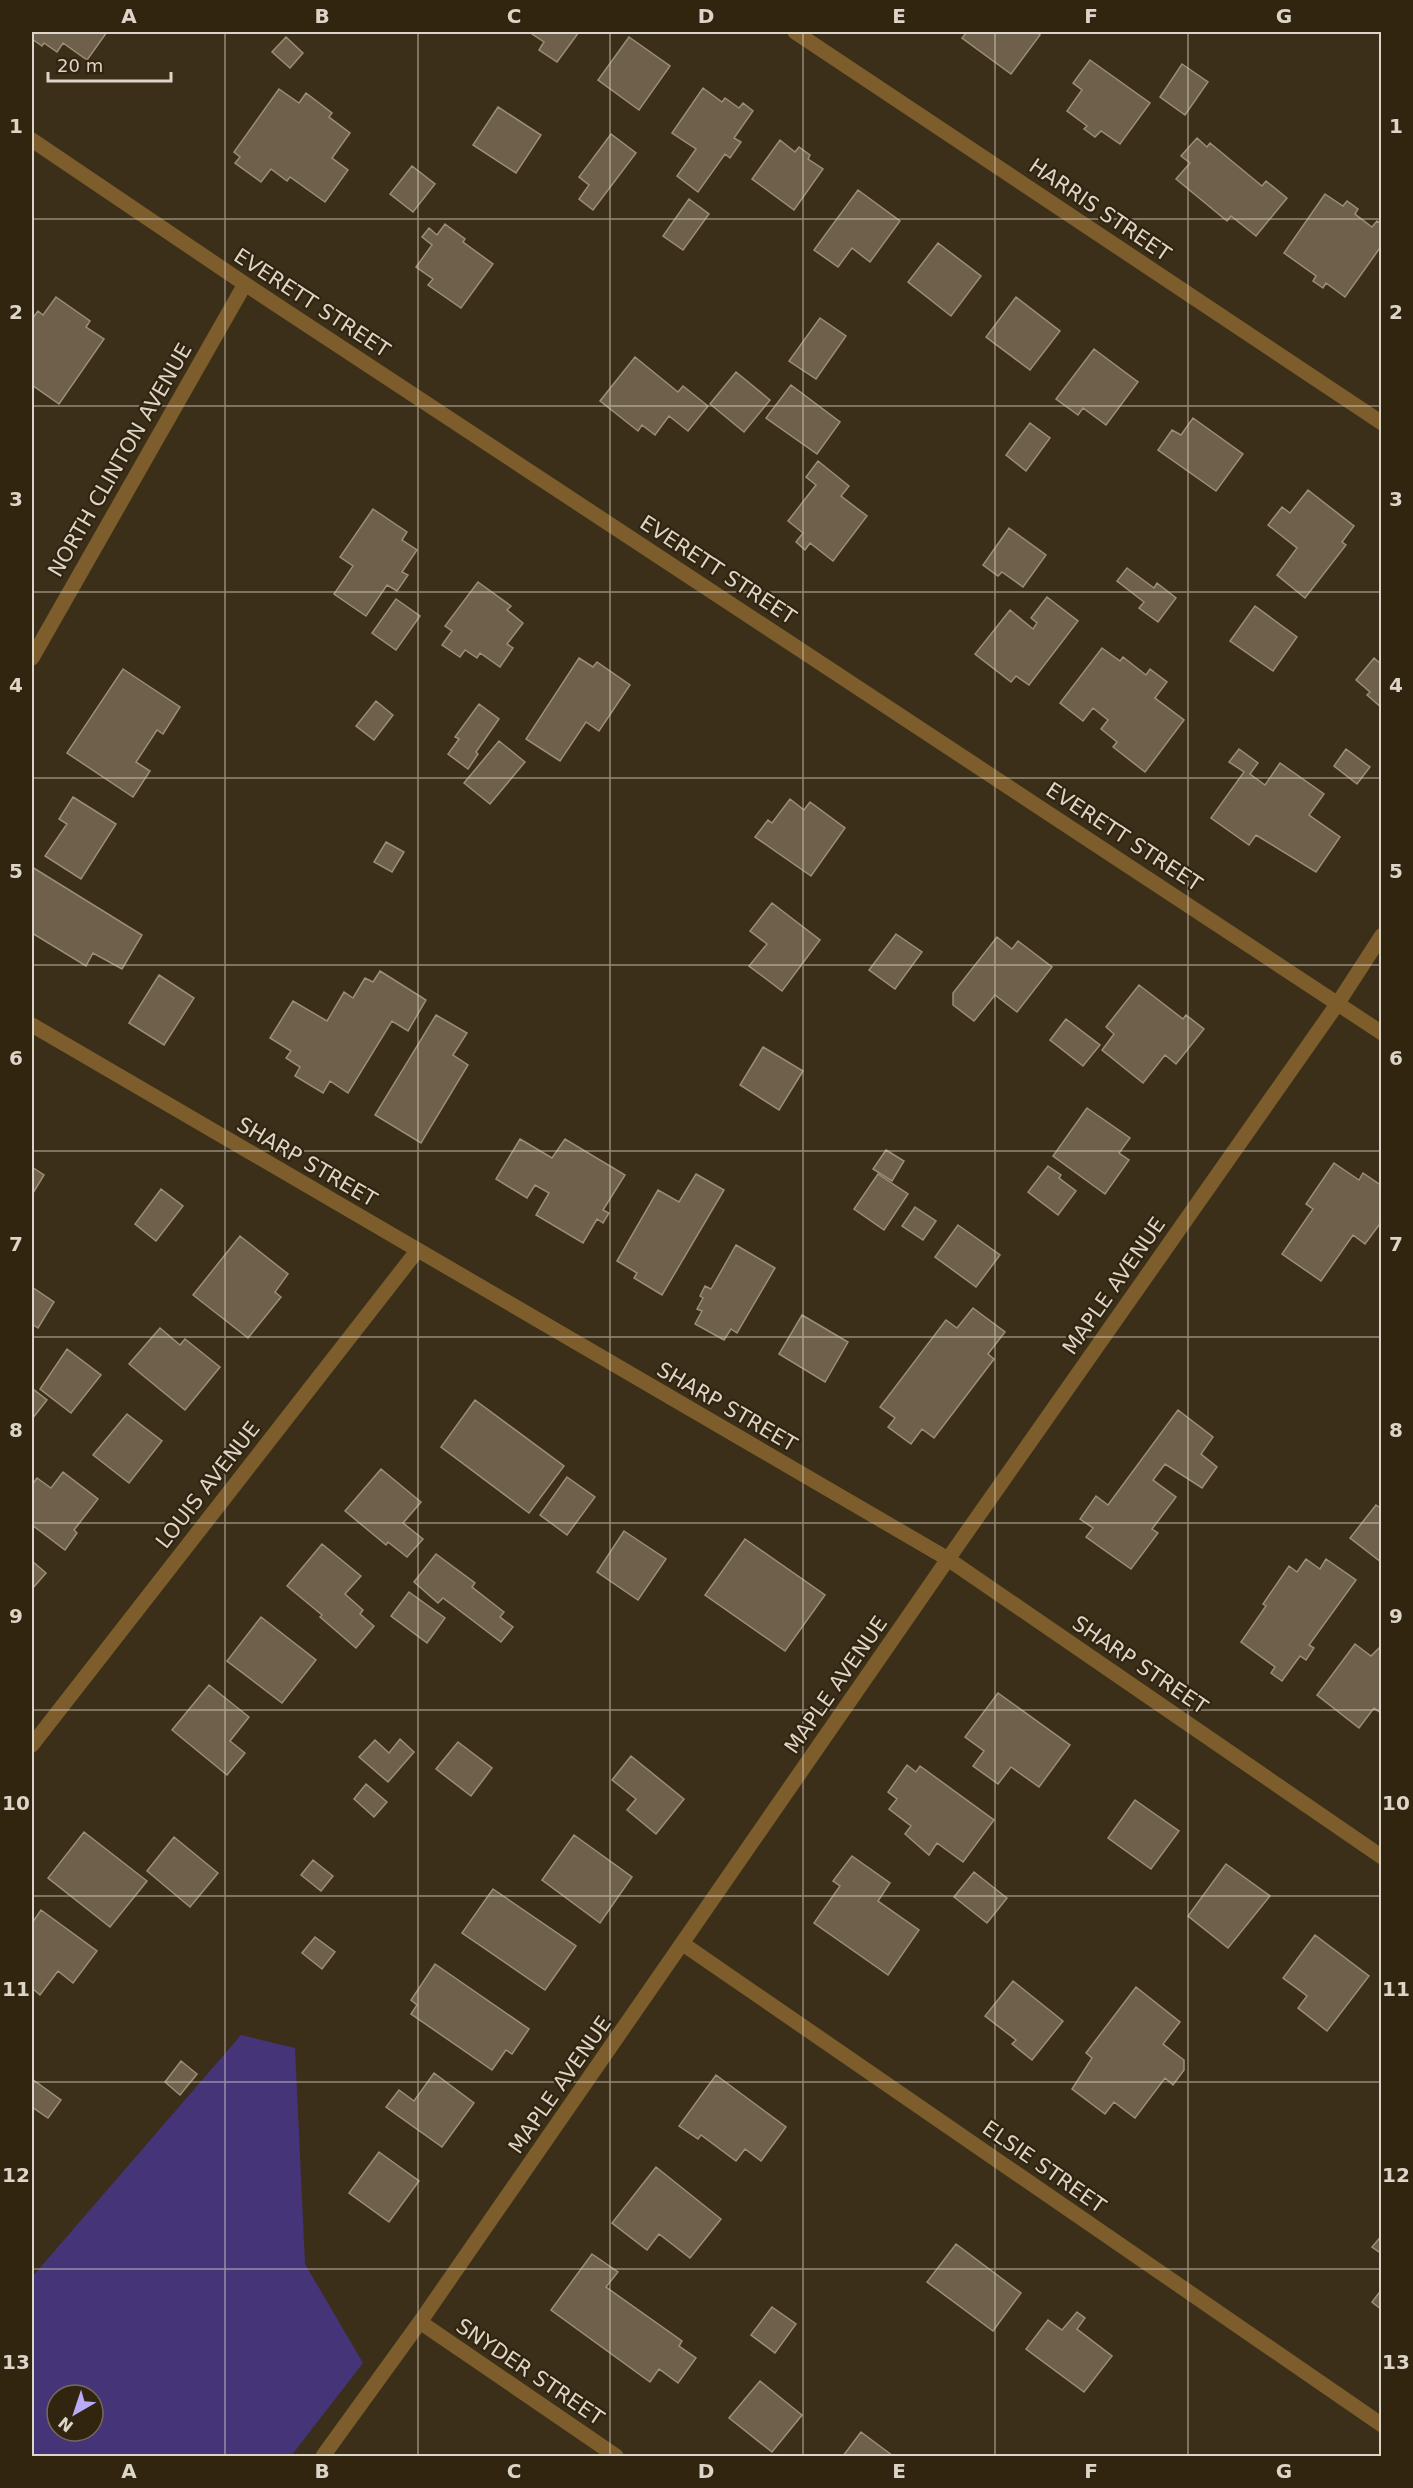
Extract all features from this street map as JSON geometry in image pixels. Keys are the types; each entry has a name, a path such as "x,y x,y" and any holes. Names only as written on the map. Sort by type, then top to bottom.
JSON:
{"street":[{"name":"HARRIS STREET","path":"795,32 1382,423"},
{"name":"EVERETT STREET","path":"32,140 245,284 1382,1033"},
{"name":"NORTH CLINTON AVENUE","path":"32,658 245,284"},
{"name":"MAPLE AVENUE","path":"323,2457 420,2322 948,1559 1338,1003 1382,936"},
{"name":"SHARP STREET","path":"32,1025 948,1559 1382,1857"},
{"name":"LOUIS AVENUE","path":"32,1744 417,1251"},
{"name":"ELSIE STREET","path":"683,1944 1382,2425"},
{"name":"SNYDER STREET","path":"420,2322 616,2457"}],"shaded area":[{"path":"241,2035 295,2048 305,2264 363,2363 291,2456 32,2456 32,2277"}],"building":[{"path":"34,32 107,32 87,60 63,43 57,52 44,43 42,46 32,39"},
{"path":"529,32 579,32 557,62 539,50 544,42"},
{"path":"967,32 1036,32 1040,35 1011,74 962,38"},
{"path":"286,37 303,53 290,68 272,52"},
{"path":"629,37 670,66 639,110 598,80"},
{"path":"1090,60 1150,103 1120,144 1101,131 1095,137 1084,129 1087,126 1067,111 1082,90 1073,83"},
{"path":"1182,64 1208,82 1185,115 1160,97"},
{"path":"703,88 722,102 725,98 739,108 743,103 753,111 734,138 741,142 730,158 725,154 698,192 677,176 696,149 672,133"},
{"path":"279,89 299,103 306,93 332,113 329,117 350,133 332,158 348,170 325,202 290,177 287,181 271,169 261,182 235,163 240,157 234,152"},
{"path":"498,107 541,135 516,173 473,145"},
{"path":"611,134 636,153 593,210 579,199 589,185 579,177"},
{"path":"1197,138 1207,147 1210,143 1262,186 1266,181 1287,198 1256,236 1231,216 1227,221 1176,179 1190,163 1181,156"},
{"path":"780,140 795,152 799,147 810,155 808,159 823,169 794,210 752,179"},
{"path":"412,166 435,184 413,212 390,194"},
{"path":"858,190 900,221 870,262 852,248 838,267 814,250"},
{"path":"1325,194 1343,206 1347,201 1358,209 1355,214 1372,227 1377,221 1382,224 1382,245 1345,297 1326,283 1323,288 1313,281 1316,276 1284,253"},
{"path":"689,199 709,214 683,250 663,236"},
{"path":"445,224 465,239 463,242 493,264 461,308 428,285 433,279 416,267 432,245 422,237 429,228 437,235"},
{"path":"938,243 981,276 951,316 908,282"},
{"path":"56,297 90,321 86,327 104,339 59,404 32,385 32,319 38,311 43,315"},
{"path":"1016,297 1060,331 1030,370 986,337"},
{"path":"820,318 846,336 816,379 789,361"},
{"path":"1094,349 1138,382 1106,425 1083,408 1078,415 1056,399"},
{"path":"635,357 678,392 683,386 708,406 688,431 669,416 655,435 642,425 638,431 600,401"},
{"path":"736,372 770,400 744,432 710,404"},
{"path":"791,385 840,422 817,454 766,418"},
{"path":"1193,418 1243,454 1216,491 1158,450 1172,430 1181,435"},
{"path":"1030,423 1050,438 1026,471 1006,455"},
{"path":"818,461 849,486 841,496 867,516 833,561 810,543 805,550 796,542 803,533 788,521 816,485 806,477"},
{"path":"1308,490 1354,526 1342,542 1346,545 1305,598 1277,575 1297,548 1268,525 1282,507 1290,513"},
{"path":"373,509 407,532 402,540 417,550 402,572 408,575 397,591 387,585 366,616 334,594 353,566 340,557"},
{"path":"1009,528 1046,555 1023,587 1002,572 998,576 983,565"},
{"path":"1127,568 1154,588 1157,583 1176,598 1158,622 1139,608 1144,602 1117,581"},
{"path":"478,582 511,606 507,610 523,623 507,644 513,648 500,667 480,653 477,658 465,650 460,657 442,645 452,631 445,626"},
{"path":"1047,597 1078,621 1029,685 1016,676 1011,682 975,654 1010,610 1033,629 1037,623 1031,618"},
{"path":"396,599 420,616 396,650 372,633"},
{"path":"1255,606 1297,637 1273,671 1230,641"},
{"path":"1102,648 1120,661 1123,657 1146,675 1150,669 1167,682 1155,698 1184,720 1145,772 1113,747 1117,742 1101,729 1108,720 1093,708 1083,721 1060,703"},
{"path":"579,658 593,667 597,662 630,685 599,731 586,722 560,761 526,739"},
{"path":"1374,658 1382,665 1382,708 1367,695 1370,692 1356,680"},
{"path":"123,669 180,707 163,734 157,730 136,762 150,771 133,797 67,753"},
{"path":"376,701 393,715 374,740 356,726"},
{"path":"479,704 499,719 476,752 478,754 468,769 448,754 459,739 455,737"},
{"path":"499,741 525,762 490,804 464,783"},
{"path":"1239,749 1258,763 1250,774 1265,785 1280,763 1324,794 1309,815 1340,837 1316,872 1256,835 1249,845 1211,818 1244,772 1229,762"},
{"path":"1346,749 1370,767 1357,784 1334,766"},
{"path":"73,797 116,824 81,879 45,856 67,824 59,819"},
{"path":"790,799 804,810 810,802 845,828 811,876 755,837 768,820 772,823"},
{"path":"386,842 404,852 392,872 374,862"},
{"path":"32,867 142,935 122,969 93,953 86,966 32,933"},
{"path":"772,903 820,940 782,991 749,966 767,944 750,931"},
{"path":"896,934 922,952 895,989 869,970"},
{"path":"997,937 1012,949 1018,941 1052,967 1017,1012 995,995 974,1021 953,1005 953,993"},
{"path":"380,971 426,1000 408,1031 392,1021 348,1093 330,1081 323,1093 295,1076 300,1067 286,1058 291,1051 270,1038 293,1001 327,1021 344,992 353,998 365,978 373,982"},
{"path":"159,975 194,998 164,1045 129,1023"},
{"path":"1139,985 1183,1019 1186,1015 1204,1029 1176,1064 1165,1055 1143,1083 1102,1050 1114,1034 1106,1027"},
{"path":"436,1015 467,1033 453,1055 468,1065 421,1143 375,1115"},
{"path":"1066,1019 1100,1045 1083,1066 1050,1040"},
{"path":"763,1047 803,1071 779,1110 740,1085"},
{"path":"1087,1108 1130,1138 1119,1153 1129,1160 1105,1194 1053,1156"},
{"path":"520,1139 552,1158 565,1139 625,1175 603,1210 609,1213 603,1223 597,1219 583,1243 536,1215 549,1193 535,1185 527,1198 496,1179"},
{"path":"886,1150 904,1161 892,1181 873,1169"},
{"path":"1334,1163 1359,1180 1363,1173 1382,1186 1382,1221 1365,1244 1353,1235 1321,1281 1282,1254 1313,1209 1306,1204"},
{"path":"1048,1166 1061,1175 1059,1178 1076,1191 1058,1215 1028,1192"},
{"path":"32,1167 44,1175 33,1193 32,1192"},
{"path":"696,1174 724,1190 662,1295 634,1278 637,1273 617,1261 658,1190 679,1202"},
{"path":"878,1174 908,1194 884,1230 854,1209"},
{"path":"161,1189 183,1206 156,1241 135,1224"},
{"path":"915,1207 936,1221 923,1240 902,1226"},
{"path":"958,1225 1000,1255 976,1287 935,1257"},
{"path":"240,1236 288,1274 275,1292 281,1297 248,1338 193,1295"},
{"path":"736,1245 775,1268 737,1333 731,1329 724,1340 695,1324 702,1311 697,1309 703,1298 700,1296 705,1286 711,1289"},
{"path":"32,1287 54,1302 38,1328 32,1324"},
{"path":"973,1308 1005,1332 988,1354 994,1359 934,1438 922,1429 911,1444 888,1427 895,1418 880,1407 946,1320 957,1328"},
{"path":"802,1315 848,1342 825,1382 779,1354"},
{"path":"160,1328 180,1345 185,1339 220,1367 185,1410 129,1364"},
{"path":"67,1349 101,1375 71,1413 40,1389"},
{"path":"33,1389 47,1400 32,1419 32,1391"},
{"path":"475,1400 564,1466 529,1513 441,1447"},
{"path":"1178,1410 1213,1437 1201,1454 1217,1467 1202,1488 1165,1464 1153,1480 1176,1497 1152,1529 1158,1533 1131,1569 1086,1537 1093,1528 1080,1519 1096,1496 1108,1505"},
{"path":"127,1414 162,1441 129,1483 93,1455"},
{"path":"381,1469 421,1502 403,1523 423,1539 407,1557 388,1542 386,1545 345,1511"},
{"path":"63,1472 98,1499 74,1530 77,1533 65,1550 32,1525 32,1485 37,1478 51,1488"},
{"path":"567,1477 595,1497 567,1535 540,1515"},
{"path":"1376,1505 1382,1509 1381,1562 1350,1538"},
{"path":"624,1531 666,1559 638,1600 597,1572"},
{"path":"745,1539 825,1595 785,1651 705,1595"},
{"path":"322,1544 361,1576 345,1594 363,1610 360,1614 374,1626 356,1648 320,1617 322,1615 287,1586"},
{"path":"436,1554 475,1583 472,1587 504,1612 500,1617 513,1627 501,1642 443,1598 438,1603 414,1582"},
{"path":"1306,1559 1320,1569 1326,1559 1356,1580 1309,1645 1314,1648 1306,1660 1300,1656 1282,1681 1271,1673 1275,1667 1241,1642 1266,1606 1263,1604 1289,1566 1297,1572"},
{"path":"32,1561 46,1573 32,1589"},
{"path":"409,1592 445,1618 427,1643 391,1616"},
{"path":"261,1617 316,1660 282,1703 227,1661"},
{"path":"1355,1644 1371,1656 1382,1645 1382,1714 1374,1708 1359,1728 1317,1695"},
{"path":"209,1685 249,1717 230,1741 245,1753 227,1775 172,1730"},
{"path":"998,1693 1070,1745 1039,1787 1011,1767 998,1784 973,1766 984,1751 965,1737"},
{"path":"400,1739 414,1752 388,1782 359,1757 375,1740 389,1753"},
{"path":"458,1742 492,1768 471,1796 436,1769"},
{"path":"631,1756 684,1799 656,1834 627,1810 636,1799 612,1780"},
{"path":"907,1765 916,1772 920,1766 994,1820 963,1862 937,1843 929,1855 905,1834 911,1826 889,1809 897,1799 888,1792"},
{"path":"366,1784 387,1802 374,1817 354,1799"},
{"path":"1135,1800 1179,1831 1151,1869 1108,1838"},
{"path":"84,1832 147,1881 110,1927 48,1878"},
{"path":"574,1835 632,1877 600,1923 542,1880"},
{"path":"174,1837 218,1873 190,1907 147,1871"},
{"path":"852,1856 890,1883 878,1901 919,1930 888,1975 814,1923 840,1886 833,1881"},
{"path":"313,1860 333,1876 321,1891 301,1875"},
{"path":"1226,1864 1270,1896 1228,1948 1188,1916"},
{"path":"974,1872 1007,1898 987,1923 954,1897"},
{"path":"493,1889 576,1946 545,1990 462,1933"},
{"path":"41,1910 97,1951 73,1983 58,1971 40,1995 32,1988 32,1923"},
{"path":"1315,1935 1369,1976 1327,2031 1298,2008 1307,1996 1283,1978"},
{"path":"315,1937 335,1952 322,1969 302,1953"},
{"path":"435,1964 529,2029 512,2054 506,2050 492,2070 411,2014 417,2005 411,2000"},
{"path":"1013,1981 1063,2021 1032,2060 1012,2044 1016,2040 985,2016"},
{"path":"1136,1987 1180,2022 1163,2044 1184,2060 1184,2070 1173,2085 1165,2078 1135,2118 1114,2102 1105,2114 1072,2089 1092,2058 1086,2053"},
{"path":"181,2061 197,2074 180,2095 165,2082"},
{"path":"434,2073 474,2103 442,2147 386,2107 399,2090 414,2101"},
{"path":"716,2075 786,2127 761,2161 745,2149 736,2161 701,2135 698,2139 679,2126"},
{"path":"32,2079 61,2100 48,2118 32,2107"},
{"path":"379,2152 419,2181 389,2222 349,2193"},
{"path":"656,2167 721,2219 690,2258 659,2234 647,2250 612,2223"},
{"path":"1382,2235 1382,2254 1372,2247"},
{"path":"956,2244 1021,2293 993,2331 927,2282"},
{"path":"592,2254 618,2272 606,2287 682,2341 679,2346 696,2358 678,2383 659,2369 650,2382 551,2310"},
{"path":"1382,2289 1382,2310 1372,2302"},
{"path":"772,2307 796,2324 775,2353 751,2335"},
{"path":"1077,2312 1085,2318 1077,2329 1112,2356 1084,2392 1026,2349 1048,2320 1062,2330"},
{"path":"760,2381 802,2415 772,2452 729,2418"},
{"path":"861,2432 893,2456 843,2456"}]}
